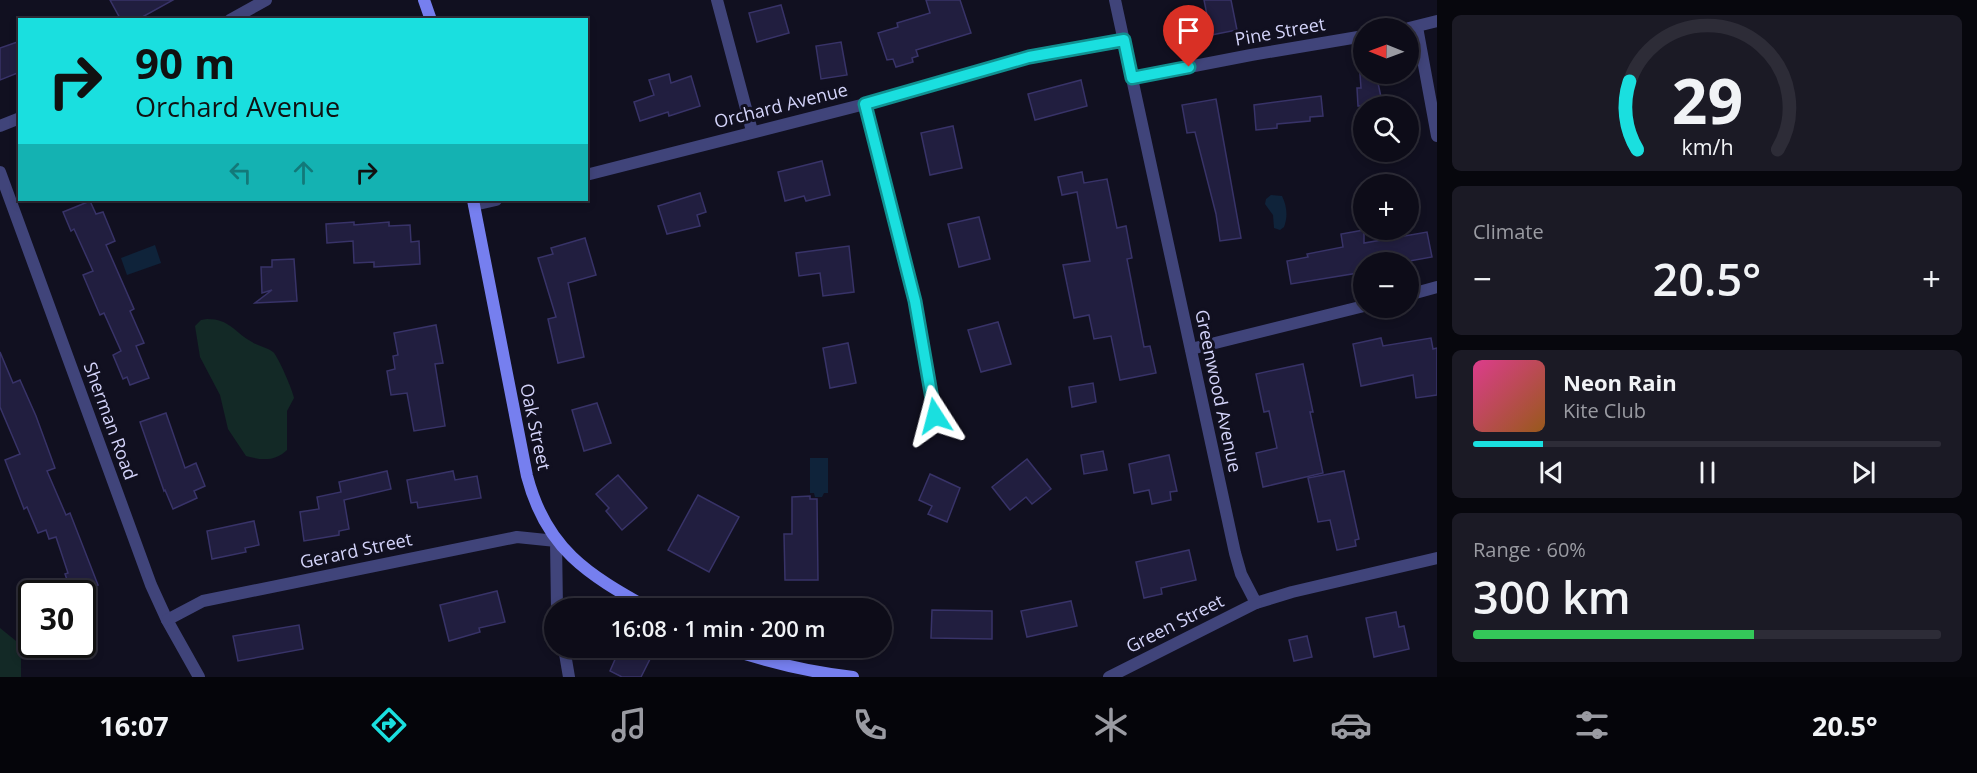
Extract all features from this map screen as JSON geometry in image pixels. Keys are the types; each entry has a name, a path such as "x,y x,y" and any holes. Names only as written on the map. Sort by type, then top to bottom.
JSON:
{"street":[{"path":"234,18 266,0"},
{"path":"424,0 430,18"},
{"path":"717,0 752,131"},
{"name":"Greenwood Avenue","path":"1115,0 1235,553 1241,573 1256,603"},
{"path":"1419,26 1437,21"},
{"name":"Pine Street","path":"1132,78 1353,38"},
{"name":"Orchard Avenue","path":"588,174 865,104 1029,57 1124,40"},
{"path":"1419,55 1437,136"},
{"path":"865,104 915,301 935,416"},
{"path":"0,126 18,119"},
{"name":"Sherman Road","path":"0,172 151,585 199,677"},
{"name":"Oak Street","path":"474,202 527,476 539,513 556,541 575,560 593,575 632,598"},
{"path":"1419,292 1437,288"},
{"path":"1191,349 1353,309"},
{"name":"Gerard Street","path":"168,620 203,601 504,538 531,537 556,541"},
{"path":"556,541 557,598"},
{"path":"1256,603 1292,592 1437,558"},
{"name":"Green Street","path":"1109,677 1256,603"},
{"path":"566,658 569,677"},
{"path":"754,658 794,668 854,677"}],"green space":[{"path":"207,319 227,324 252,342 271,350 278,360 294,398 287,411 287,450 278,457 262,459 246,456 228,429 220,395 200,357 195,326 201,320"},
{"path":"0,628 18,643 21,677 0,677"}],"water":[{"path":"1271,195 1282,196 1285,204 1286,219 1284,227 1280,230 1274,228 1273,215 1265,204 1266,199"},
{"path":"155,245 161,263 127,275 121,258"},
{"path":"810,458 828,458 828,493 824,493 822,497 815,497 814,493 810,493"}],"building":[{"path":"110,0 173,0 141,18 120,18"},
{"path":"926,0 960,0 971,33 916,50 918,56 912,58 913,62 896,67 893,59 887,60 878,33 898,27 897,23 930,13"},
{"path":"1204,0 1231,0 1237,30 1211,35"},
{"path":"781,5 789,33 757,42 749,13"},
{"path":"18,42 18,73 0,80 0,48"},
{"path":"841,42 847,75 821,79 816,46"},
{"path":"669,74 671,83 691,76 700,106 669,116 668,112 640,121 634,102 654,95 649,80"},
{"path":"1081,80 1087,106 1035,120 1028,94"},
{"path":"1361,84 1378,84 1381,96 1357,96 1357,88 1361,88"},
{"path":"1321,96 1323,116 1310,117 1310,121 1277,124 1277,128 1256,130 1254,105"},
{"path":"1216,99 1241,238 1220,241 1216,214 1195,132 1187,133 1182,105"},
{"path":"953,126 962,168 930,175 921,133"},
{"path":"822,161 830,195 806,201 804,196 785,201 778,172"},
{"path":"1082,172 1084,183 1107,179 1117,228 1126,226 1132,258 1127,259 1144,347 1150,346 1156,373 1120,380 1111,336 1094,339 1089,315 1074,318 1063,265 1090,261 1077,192 1062,195 1058,177"},
{"path":"700,193 706,212 697,215 700,226 667,234 658,206"},
{"path":"90,201 96,214 103,212 115,241 106,245 134,309 130,311 144,343 136,346 149,378 130,385 127,377 123,379 113,355 121,351 104,313 100,315 83,275 93,271 74,229 71,231 63,212"},
{"path":"979,217 990,259 959,267 948,224"},
{"path":"354,222 354,225 389,222 389,226 410,225 411,242 419,241 420,264 374,267 374,262 354,263 353,241 327,243 326,224"},
{"path":"1353,232 1353,240 1364,240 1364,243 1381,240 1419,240 1419,233 1427,232 1432,257 1419,259 1419,252 1353,252 1353,274 1291,284 1287,261 1308,257 1307,254 1343,247 1341,234"},
{"path":"585,238 596,275 568,283 584,357 558,363 548,319 556,317 538,258 553,254 551,248"},
{"path":"849,246 854,292 823,296 820,273 799,276 796,253"},
{"path":"294,259 297,301 255,303 272,290 262,293 261,267 272,267 272,260"},
{"path":"998,322 1011,364 981,372 968,330"},
{"path":"436,325 443,363 435,364 445,426 414,431 407,393 391,395 387,371 395,369 393,356 398,355 394,333"},
{"path":"1381,338 1383,346 1431,338 1433,349 1437,348 1437,395 1416,398 1413,375 1361,386 1353,344"},
{"path":"848,343 856,383 830,388 823,348"},
{"path":"0,352 13,383 20,380 36,416 55,468 47,471 66,515 70,513 98,585 96,586 96,580 67,580 65,574 68,573 56,537 49,539 46,530 38,533 27,507 24,509 5,460 20,454 0,407"},
{"path":"1303,364 1323,473 1263,487 1256,453 1277,448 1269,411 1264,412 1256,374"},
{"path":"1093,383 1096,402 1072,407 1069,387"},
{"path":"597,403 611,443 584,451 572,410"},
{"path":"166,413 185,468 196,463 205,486 194,491 197,498 173,509 164,491 140,422"},
{"path":"1103,451 1107,470 1084,474 1081,455"},
{"path":"1169,455 1177,491 1170,492 1171,500 1152,504 1149,490 1134,493 1129,464"},
{"path":"1027,459 1051,489 1032,504 1026,497 1010,510 992,487"},
{"path":"387,471 391,489 344,500 349,529 339,531 339,535 304,541 300,512 319,509 317,497 341,492 339,482"},
{"path":"453,471 455,480 477,476 481,498 418,508 417,502 411,503 407,480"},
{"path":"1344,471 1359,539 1355,540 1356,546 1337,550 1330,520 1318,522 1308,478"},
{"path":"930,474 960,488 947,522 928,514 932,506 919,500"},
{"path":"618,475 647,508 622,530 606,511 609,508 596,494"},
{"path":"698,495 739,517 709,572 668,550"},
{"path":"810,496 810,499 817,499 818,580 785,580 784,534 792,534 792,497"},
{"path":"254,521 259,545 245,548 246,552 212,559 207,531"},
{"path":"1189,550 1196,580 1161,588 1162,594 1144,598 1136,562"},
{"path":"497,591 505,622 479,628 480,632 449,641 440,605"},
{"path":"1071,601 1077,626 1027,637 1021,611"},
{"path":"932,610 992,611 992,639 931,638"},
{"path":"1396,612 1399,627 1404,626 1409,649 1374,657 1366,618"},
{"path":"299,625 303,649 238,661 233,636"},
{"path":"1307,636 1312,657 1294,661 1289,640"},
{"path":"616,658 650,659 641,677 622,677 610,671"}],"route":[{"path":"935,416 915,301 865,104 984,68 1076,47 1124,40 1132,78 1189,67"}]}
